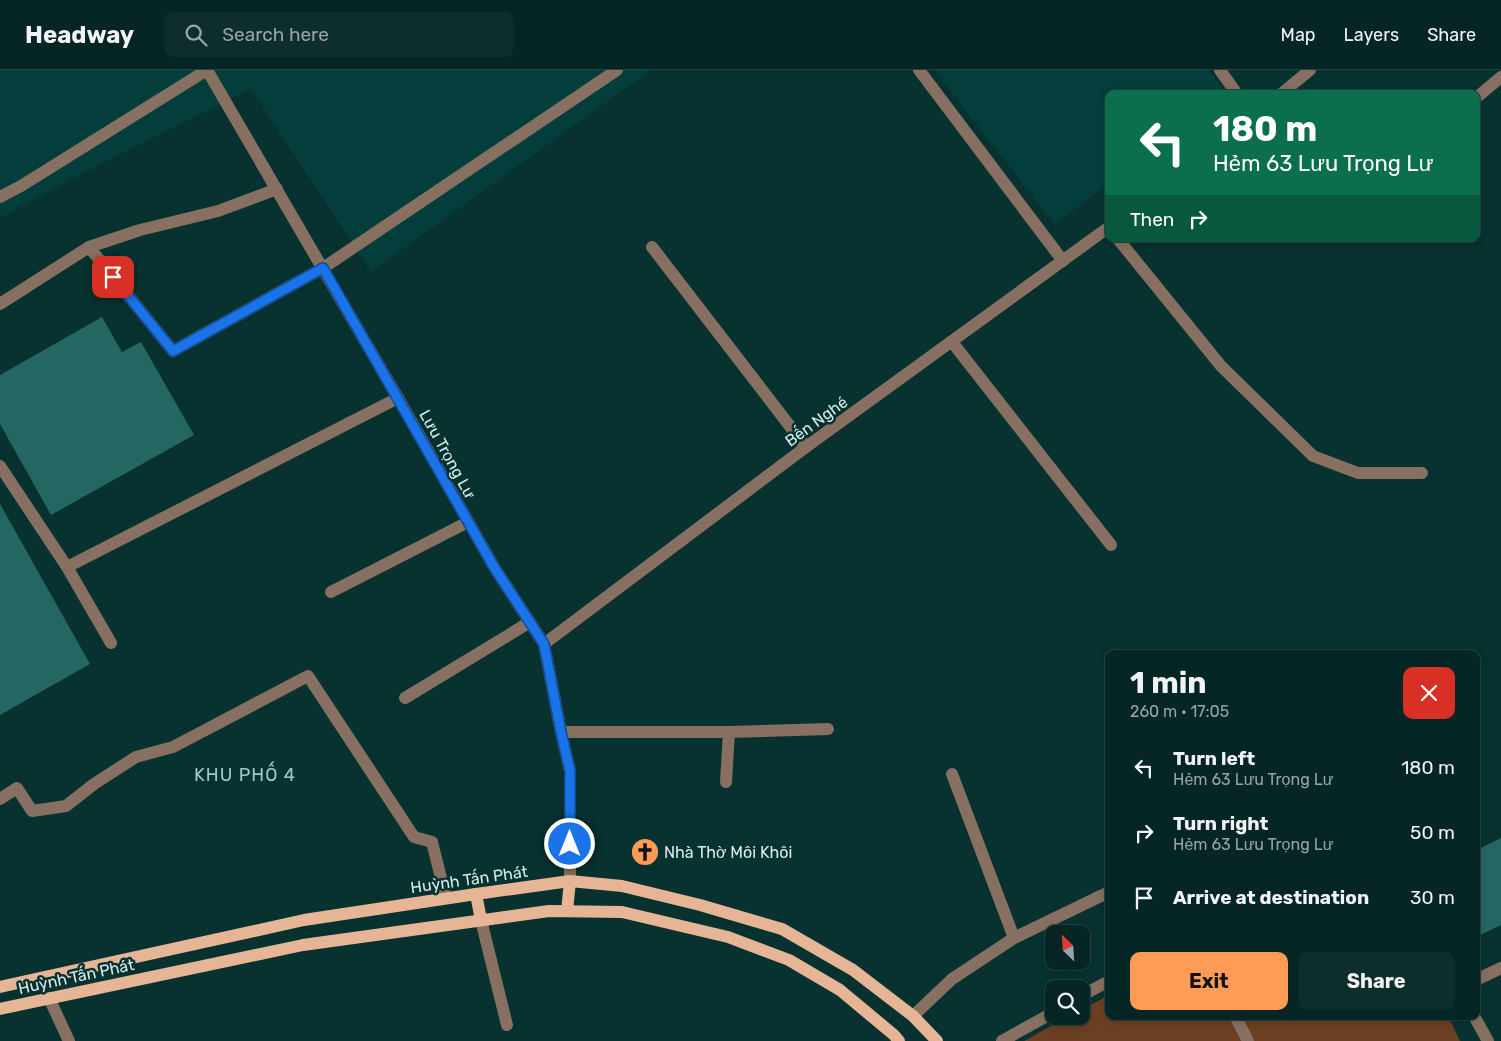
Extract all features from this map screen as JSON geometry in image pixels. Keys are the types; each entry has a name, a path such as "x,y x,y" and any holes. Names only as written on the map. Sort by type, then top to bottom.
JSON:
{"main road":[{"name":"Huỳnh Tấn Phát","path":"0,987 304,920 570,881 622,886 700,905 782,929 853,970 913,1016 937,1041"},
{"path":"567,911 570,881"},
{"path":"476,894 481,920"},
{"name":"Huỳnh Tấn Phát","path":"0,1009 303,946 549,911 622,912 728,937 790,960 840,990 899,1041"}],"street":[{"name":"Lưu Trọng Lư","path":"207,70 494,567 544,644 570,771 570,881"},
{"path":"0,197 207,70"},
{"path":"88,247 173,351 323,268 617,70"},
{"path":"919,70 1063,261"},
{"path":"1220,70 1234,90"},
{"path":"1285,90 1310,70"},
{"path":"1480,95 1501,78"},
{"path":"0,304 88,247 140,230 218,211 277,189"},
{"name":"Bến Nghé","path":"544,644 806,448 1105,231"},
{"path":"1120,242 1221,366 1313,456 1358,473 1422,473"},
{"path":"652,247 806,448"},
{"path":"952,342 1111,545"},
{"path":"67,567 398,398"},
{"path":"0,466 67,567 111,643"},
{"path":"331,592 468,522"},
{"path":"405,698 530,622"},
{"path":"0,799 17,788 32,811 66,806 94,784 136,757 173,748 308,676 414,837 432,842 446,898"},
{"path":"561,732 729,732 828,729"},
{"path":"726,782 729,732"},
{"path":"952,774 1014,938"},
{"path":"913,1016 952,979 1014,938 1105,894"},
{"path":"481,920 507,1025"},
{"path":"1480,978 1501,968"},
{"path":"1090,991 1105,983"},
{"path":"49,998 69,1041"},
{"path":"1002,1041 1045,1017"},
{"path":"1237,1020 1248,1041"},
{"path":"1476,1020 1488,1041"}],"shaded area":[{"path":"0,70 651,70 371,272 251,89 72,179 0,218"},
{"path":"934,70 1209,70 1224,90 1105,90 1105,186 1055,225"},
{"path":"1105,997 1105,1020 1450,1020 1460,1041 1024,1041 1053,1025 1090,1025 1090,1005"}],"building":[{"path":"102,317 122,352 141,342 194,435 51,515 0,424 0,375"},
{"path":"0,504 90,664 0,715"},
{"path":"1501,838 1501,925 1480,935 1480,848"}],"place":[{"name":"Nhà Thờ Môi Khôi","path":"645,852"}],"district":[{"name":"KHU PHỐ 4","path":"245,775"}],"route":[{"path":"113,277 173,351 323,268 494,567 544,644 570,771 570,844"}]}
